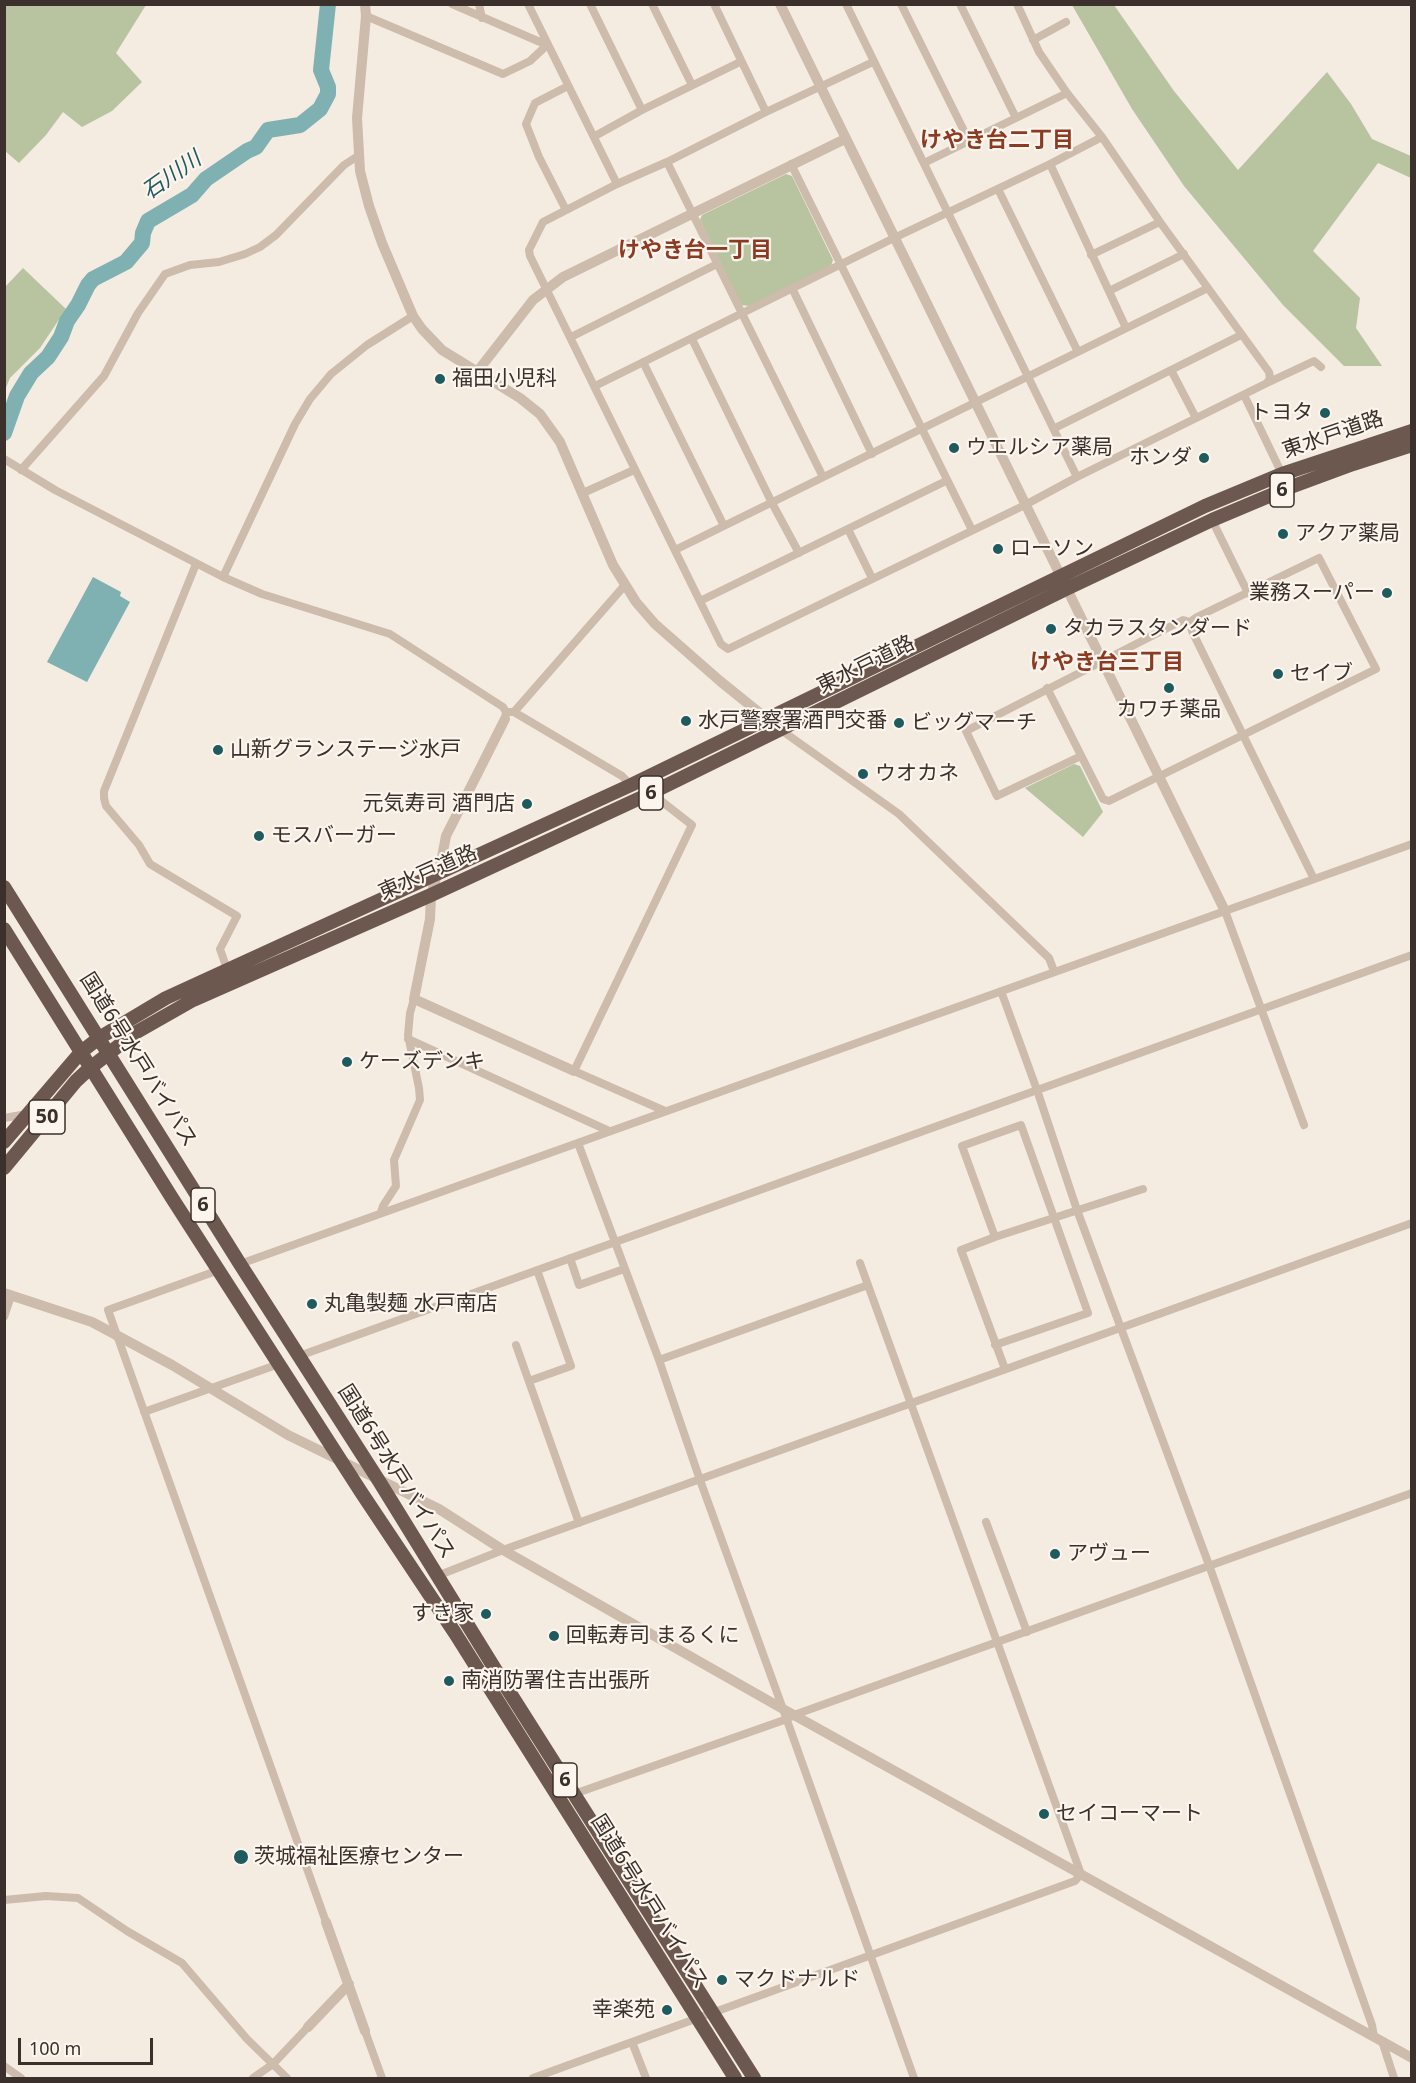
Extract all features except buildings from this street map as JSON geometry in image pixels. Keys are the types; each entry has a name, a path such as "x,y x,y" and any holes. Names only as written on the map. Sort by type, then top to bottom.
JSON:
{"highway":[{"name":"東水戸道路","path":"99,1038 166,998 631,785 1205,506 1282,474 1412,430"},
{"name":"東水戸道路","path":"90,1068 142,1028 194,1000 431,895 651,793 1066,589 1212,520 1288,488 1412,445"},
{"name":"国道6号水戸バイパス","path":"4,887 240,1264 380,1481 437,1576 754,2079"},
{"name":"国道6号水戸バイパス","path":"4,929 342,1463 455,1633 735,2079"},
{"name":"50","path":"4,1142 81,1052 99,1038"},
{"name":"50","path":"4,1168 76,1081 90,1068"}],"street":[{"path":"364,4 366,16 357,118 358,156 363,185 369,206 413,316 422,329 442,350 520,398 540,414 560,442 613,565 625,585 655,624 767,720 899,814 1049,958 1054,971"},
{"path":"452,4 547,45"},
{"path":"479,4 482,18"},
{"path":"528,4 617,184"},
{"path":"590,4 642,110"},
{"path":"652,4 692,85"},
{"path":"714,4 766,112"},
{"path":"780,4 1225,911 1304,1125"},
{"path":"846,4 1077,477"},
{"path":"901,4 969,141"},
{"path":"960,4 1016,118"},
{"path":"1017,4 1034,40 1067,93 1102,137 1160,222 1269,372 1270,378 1267,383"},
{"path":"366,16 503,74 530,61 547,45"},
{"path":"1034,40 1066,22"},
{"path":"595,136 740,62"},
{"path":"873,62 617,184 543,222 529,250 546,289 596,386 634,470 721,644 728,650 1267,383 1314,361 1322,367"},
{"path":"566,210 526,124 535,103 568,86"},
{"path":"924,163 1067,93"},
{"path":"596,386 1102,137"},
{"path":"477,372 533,300 571,272 845,138"},
{"path":"21,470 104,376 138,313 165,274 190,265 219,262 260,247 276,235 344,165 358,156"},
{"path":"667,162 823,477"},
{"path":"791,164 972,530"},
{"path":"1050,164 1126,328"},
{"path":"998,189 1078,352"},
{"path":"1091,255 1160,222"},
{"path":"1108,291 1184,254"},
{"path":"571,337 717,264"},
{"path":"792,288 872,454"},
{"path":"675,550 1208,288"},
{"path":"223,577 295,424 310,399 331,374 358,352 413,316"},
{"path":"1055,428 1241,335"},
{"path":"692,339 799,553"},
{"path":"643,362 724,526"},
{"path":"1171,370 1196,418"},
{"path":"1244,395 1282,474"},
{"path":"4,459 55,490 223,577 262,594 390,634 503,707 508,714 622,776 631,785"},
{"path":"583,493 634,470"},
{"path":"700,601 946,481"},
{"path":"1212,520 1248,593"},
{"path":"848,530 872,578"},
{"path":"1047,688 1103,799 1108,801 1376,669 1319,558 1190,622 1183,620 1047,688 966,730 997,796 1081,756"},
{"path":"196,564 104,791 104,798 106,806 139,845 150,864 237,916 220,949 227,969"},
{"path":"381,1212 396,1186 394,1160 420,1100 408,1038 410,1013 430,919 431,895 446,836 508,714 625,585"},
{"path":"1190,622 1192,631 1314,879"},
{"path":"574,1071 692,825 651,793"},
{"path":"240,1264 1412,844"},
{"path":"299,1356 1412,955"},
{"path":"1001,991 1077,1209 1209,1565 1372,2025 1394,2079"},
{"path":"414,999 665,1111"},
{"path":"408,1038 609,1131"},
{"path":"4,1118 27,1114"},
{"path":"995,1237 962,1146 1021,1125 1088,1313 995,1345"},
{"path":"578,1143 659,1360 700,1480 788,1714 914,2079"},
{"path":"1005,1369 961,1250 1077,1209 1087,1208 1143,1189"},
{"path":"437,1576 503,1550 1412,1223"},
{"path":"570,1258 579,1285 624,1269"},
{"path":"860,1263 1081,1874"},
{"path":"219,1270 108,1310 382,2079"},
{"path":"529,1381 571,1366 537,1270"},
{"path":"659,1360 868,1285"},
{"path":"4,1317 8,1295 81,1318 116,1334 288,1435 439,1509 503,1550 788,1714 1412,2058"},
{"path":"516,1345 579,1523"},
{"path":"144,1412 279,1364"},
{"path":"574,1794 788,1714 1027,1632 1412,1493"},
{"path":"986,1522 1027,1632"},
{"path":"533,2079 1075,1881 1081,1874"},
{"path":"4,1900 46,1896 78,1898 127,1931 182,1963 247,2039 287,2079"},
{"path":"253,2079 273,2064 349,1984"},
{"path":"632,2042 646,2079"},
{"path":"4,2066 21,2079"}],"green space":[{"path":"5,4 146,5 116,53 142,82 112,111 82,127 63,112 46,135 19,163 5,151"},
{"path":"1072,5 1114,5 1174,91 1238,170 1327,72 1351,104 1372,139 1411,156 1411,178 1378,163 1313,251 1360,298 1356,328 1382,366 1344,366 1283,305 1184,186 1132,109"},
{"path":"786,174 792,176 833,260 831,266 749,306 741,305 700,220 702,215"},
{"path":"23,268 66,309 40,348 10,378 5,390 5,287"},
{"path":"1074,764 1080,766 1103,812 1083,837 1025,788"}],"water":[{"path":"93,577 121,592 120,596 130,602 87,682 47,662"}],"waterway":[{"name":"石川川","path":"4,433 17,396 31,373 48,357 61,337 67,321 88,285 93,279 126,262 142,243 148,221 192,195 206,179 256,147 268,130 300,125 320,109 328,94 328,87 321,70 328,4"}],"place":[{"name":"福田小児科","path":"440,379"},
{"name":"トヨタ","path":"1325,413"},
{"name":"ウエルシア薬局","path":"954,448"},
{"name":"ホンダ","path":"1204,458"},
{"name":"アクア薬局","path":"1283,534"},
{"name":"ローソン","path":"998,549"},
{"name":"業務スーパー","path":"1387,593"},
{"name":"タカラスタンダード","path":"1051,629"},
{"name":"セイブ","path":"1278,674"},
{"name":"カワチ薬品","path":"1169,688"},
{"name":"水戸警察署酒門交番","path":"686,721"},
{"name":"ビッグマーチ","path":"899,723"},
{"name":"山新グランステージ水戸","path":"218,750"},
{"name":"ウオカネ","path":"863,774"},
{"name":"元気寿司 酒門店","path":"527,804"},
{"name":"モスバーガー","path":"259,836"},
{"name":"ケーズデンキ","path":"347,1062"},
{"name":"丸亀製麺 水戸南店","path":"312,1304"},
{"name":"アヴュー","path":"1055,1554"},
{"name":"すき家","path":"486,1614"},
{"name":"回転寿司 まるくに","path":"554,1636"},
{"name":"南消防署住吉出張所","path":"449,1681"},
{"name":"セイコーマート","path":"1044,1814"},
{"name":"茨城福祉医療センター","path":"241,1857"},
{"name":"マクドナルド","path":"722,1980"},
{"name":"幸楽苑","path":"667,2010"}],"district":[{"name":"けやき台二丁目","path":"997,141"},
{"name":"けやき台一丁目","path":"695,251"},
{"name":"けやき台三丁目","path":"1107,663"}]}
